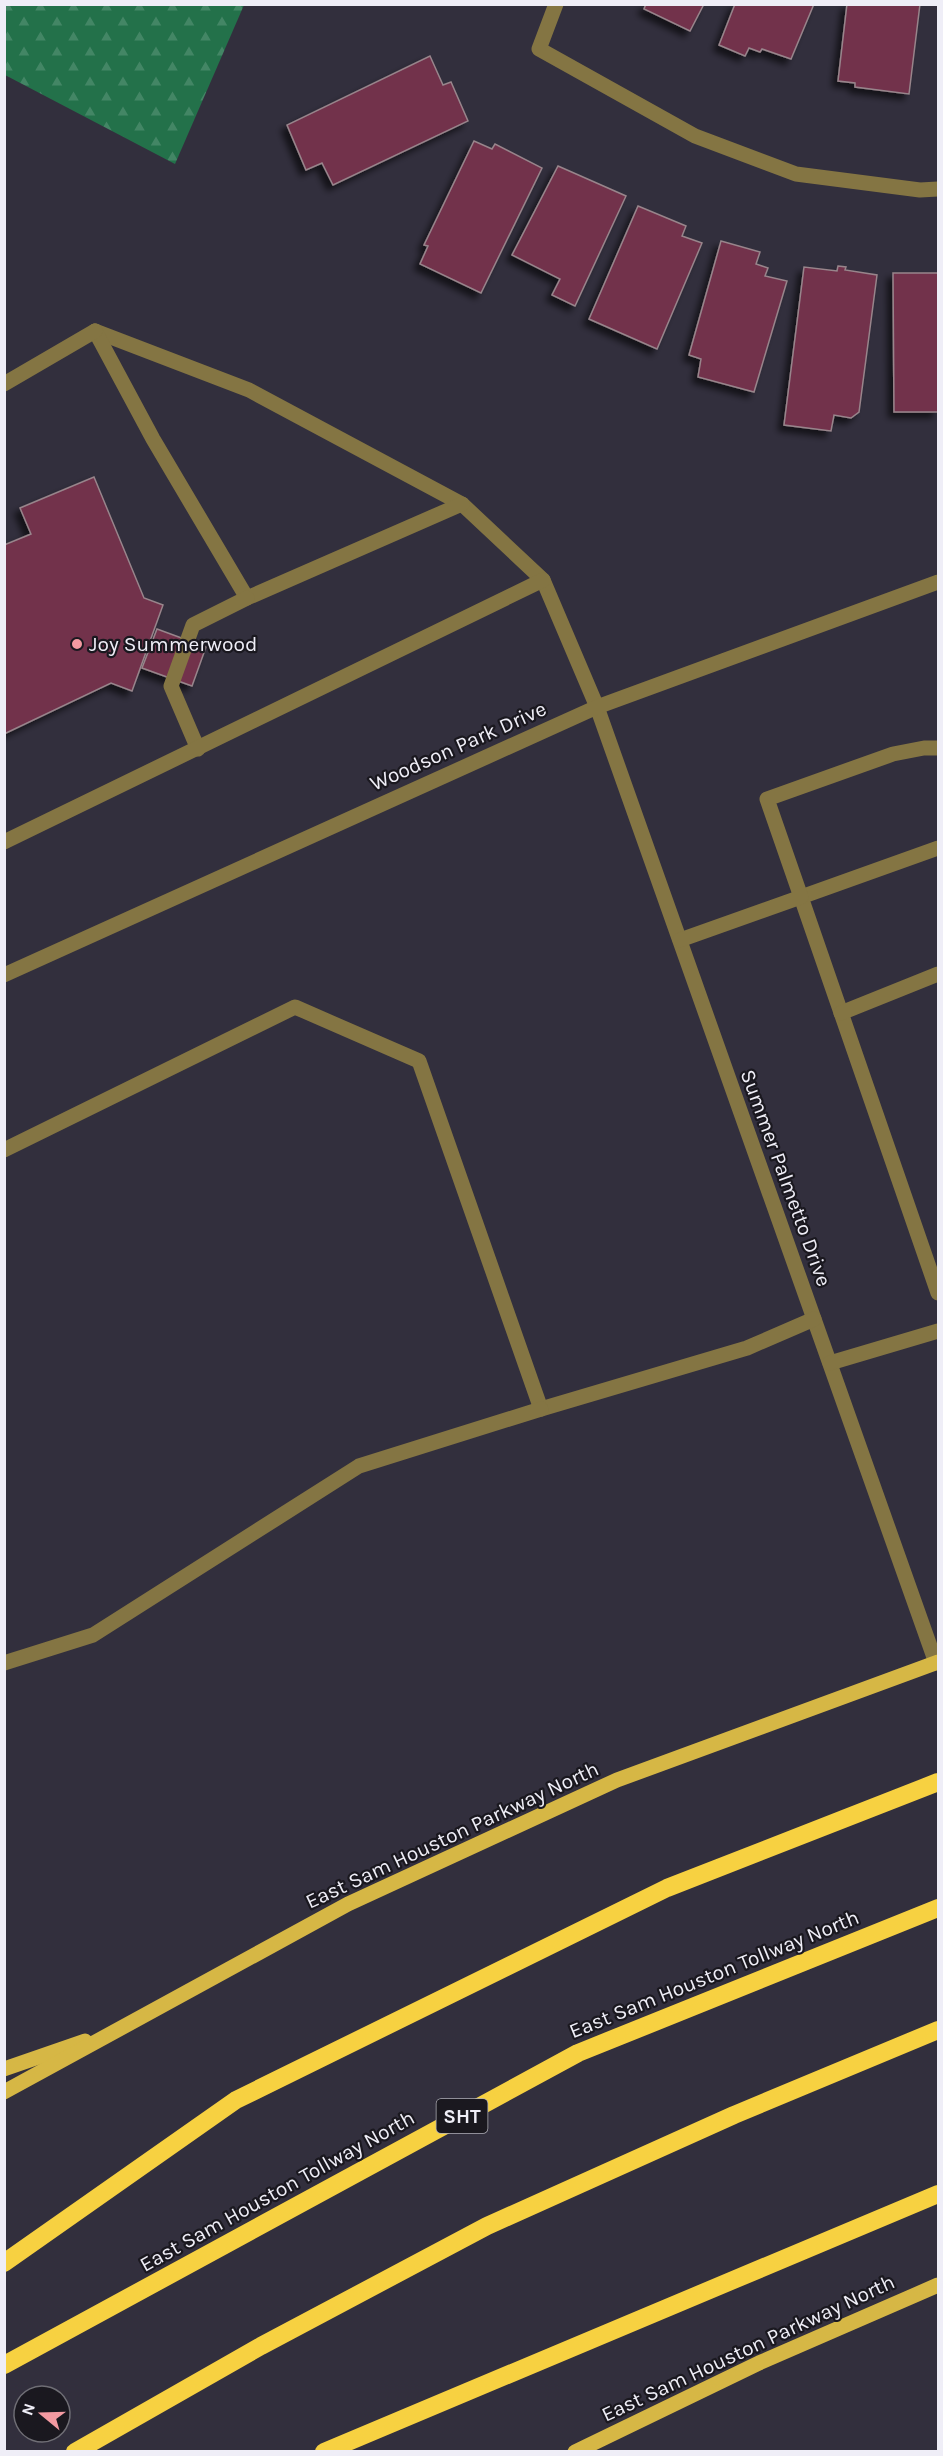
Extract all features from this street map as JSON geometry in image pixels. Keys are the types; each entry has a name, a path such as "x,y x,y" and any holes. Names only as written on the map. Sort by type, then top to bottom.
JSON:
{"highway":[{"path":"4,2263 236,2100 667,1888 939,1782"},
{"name":"East Sam Houston Tollway North","path":"4,2365 578,2052 939,1908"},
{"path":"75,2451 261,2346 487,2226 734,2115 939,2030"},
{"path":"324,2451 939,2194"}],"main road":[{"name":"East Sam Houston Parkway North","path":"4,2092 348,1904 617,1780 937,1663"},
{"path":"4,2069 130,2025"},
{"name":"East Sam Houston Parkway North","path":"575,2451 759,2363 939,2285"}],"street":[{"path":"556,4 539,49 695,136 796,174 920,189 939,189"},
{"path":"4,384 95,331"},
{"path":"4,842 543,580 462,504 249,390 95,331"},
{"path":"95,331 153,440 247,598"},
{"path":"198,749 171,686 193,625 247,598 462,504"},
{"name":"Summer Palmetto Drive","path":"543,580 597,707 937,1663"},
{"name":"Woodson Park Drive","path":"4,975 597,707 939,582"},
{"path":"939,748 924,748 893,754 767,800 939,1293"},
{"path":"680,940 939,848"},
{"path":"841,1012 939,974"},
{"path":"4,1149 295,1007 419,1061 541,1408"},
{"path":"4,1663 93,1635 359,1466 541,1408 747,1348 814,1319"},
{"path":"830,1363 939,1331"}],"green space":[{"path":"4,5 244,5 175,164 5,75"}],"building":[{"path":"646,4 704,4 690,31 644,9"},
{"path":"735,4 814,4 791,59 762,49 760,52 749,48 745,56 719,45"},
{"path":"847,4 920,4 909,94 855,87 855,83 838,81"},
{"path":"430,56 443,85 451,82 468,121 333,185 322,163 306,170 287,125"},
{"path":"474,141 492,149 495,144 542,168 481,293 420,264 428,246 424,245"},
{"path":"558,166 626,196 575,306 552,295 560,279 512,255"},
{"path":"638,206 686,226 682,236 702,243 657,349 589,319"},
{"path":"721,241 760,252 756,264 768,268 765,276 787,281 754,392 698,377 701,359 689,355"},
{"path":"838,266 846,267 845,270 877,275 859,412 851,418 834,415 831,431 784,425 804,267 837,271"},
{"path":"893,273 938,273 938,412 894,412"},
{"name":"Joy Summerwood","path":"94,477 144,598 163,605 132,691 111,683 4,734 4,545 31,534 20,508"},
{"path":"157,629 206,647 192,686 142,668"}],"place":[{"name":"Joy Summerwood","path":"77,644"}]}
